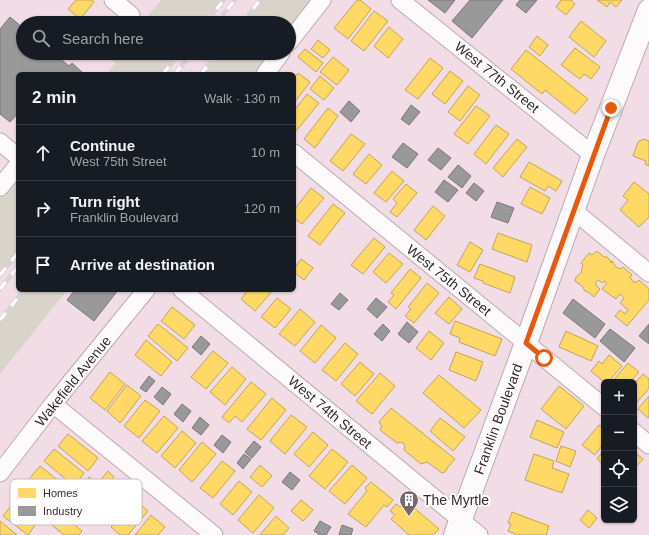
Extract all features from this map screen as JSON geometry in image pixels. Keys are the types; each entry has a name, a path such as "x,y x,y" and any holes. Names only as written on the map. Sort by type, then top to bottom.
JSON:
{"street":[{"path":"113,0 131,15"},
{"path":"296,33 322,0"},
{"name":"West 77th Street","path":"400,0 593,155"},
{"name":"Franklin Boulevard","path":"458,527 574,211 593,155 649,10"},
{"path":"267,72 276,60"},
{"path":"0,142 16,155"},
{"name":"West 75th Street","path":"296,155 601,405"},
{"path":"0,187 16,167"},
{"path":"574,211 649,273"},
{"name":"Wakefield Avenue","path":"0,473 53,404 144,292"},
{"name":"West 74th Street","path":"184,292 458,527 479,535"},
{"path":"53,404 214,535"},
{"path":"637,435 649,445"}],"shaded area":[{"path":"161,0 224,0 211,16 148,16"},
{"path":"260,0 322,0 296,33 296,16 247,16"},
{"path":"112,60 174,60 165,72 108,72 115,63"},
{"path":"212,60 276,60 267,72 203,72"},
{"path":"16,167 16,255 0,275 0,187"},
{"path":"22,292 65,292 0,374 0,320"}],"building: Homes":[{"path":"76,0 92,0 94,2 82,16 76,16 68,9"},
{"path":"357,0 360,0 371,9 348,39 334,28"},
{"path":"561,0 571,0 575,4 566,15 556,7"},
{"path":"597,0 622,0 616,7 610,2 607,7"},
{"path":"374,11 388,21 364,51 351,41"},
{"path":"581,21 606,41 594,57 569,37"},
{"path":"389,27 403,39 388,58 374,46"},
{"path":"537,36 548,45 540,56 529,47"},
{"path":"318,40 330,50 323,58 311,49"},
{"path":"575,48 600,67 591,79 584,74 580,79 561,65"},
{"path":"305,49 323,63 316,72 298,57"},
{"path":"526,50 588,99 575,114 545,90 542,94 511,69"},
{"path":"333,57 349,70 337,85 320,72"},
{"path":"430,58 443,68 418,99 405,90"},
{"path":"450,71 463,81 445,104 432,94"},
{"path":"298,73 310,82 296,100 296,76"},
{"path":"320,76 334,88 324,100 310,89"},
{"path":"468,86 480,95 460,121 448,112"},
{"path":"307,94 319,103 296,131 296,108"},
{"path":"476,106 490,116 468,144 454,134"},
{"path":"328,108 338,116 315,148 304,139"},
{"path":"496,125 509,134 486,164 474,154"},
{"path":"351,134 365,144 343,171 330,161"},
{"path":"517,139 527,147 503,177 493,168"},
{"path":"643,139 649,141 649,166 645,164 646,161 633,156 638,142"},
{"path":"369,154 382,165 366,184 353,174"},
{"path":"529,162 562,181 556,191 548,186 545,191 520,177"},
{"path":"392,171 404,181 386,202 374,193"},
{"path":"634,182 649,194 649,217 639,227 620,210 628,200 623,196"},
{"path":"406,184 417,193 397,217 390,212 397,203 393,199"},
{"path":"530,187 550,198 542,214 521,204"},
{"path":"311,188 324,198 302,224 296,220 296,207"},
{"path":"333,204 345,213 320,245 308,236"},
{"path":"433,206 445,216 426,240 414,230"},
{"path":"498,233 532,245 527,262 492,249"},
{"path":"374,238 385,247 363,274 351,265"},
{"path":"470,242 483,250 470,272 457,265"},
{"path":"597,251 604,257 607,257 611,263 612,261 616,267 621,269 623,267 632,275 630,277 633,282 637,282 639,280 649,289 649,300 627,326 615,316 620,310 625,314 628,310 620,303 624,298 620,294 616,299 602,289 607,283 604,281 602,283 598,280 596,285 600,289 594,297 585,291 582,286 575,281 576,277 582,272 583,265 581,263 589,253 592,255"},
{"path":"389,253 403,264 386,283 373,272"},
{"path":"301,259 313,268 304,280 296,274 296,266"},
{"path":"480,264 515,277 510,293 474,278"},
{"path":"410,269 421,278 396,309 388,302 394,295 391,293"},
{"path":"427,283 439,293 414,323 405,316 411,309 408,307"},
{"path":"246,292 271,292 255,311 241,299"},
{"path":"449,297 462,309 449,324 435,313"},
{"path":"277,298 291,309 275,328 261,317"},
{"path":"172,307 195,325 184,339 161,321"},
{"path":"300,309 315,322 295,346 279,334"},
{"path":"455,321 502,339 495,356 459,342 460,338 450,334"},
{"path":"158,324 188,348 177,361 148,336"},
{"path":"321,325 336,338 315,363 300,351"},
{"path":"429,331 444,343 431,360 416,348"},
{"path":"566,331 598,346 591,361 559,347"},
{"path":"146,340 172,362 161,376 135,355"},
{"path":"345,343 358,354 336,381 322,370"},
{"path":"213,351 228,363 206,389 191,377"},
{"path":"456,352 483,362 476,381 449,370"},
{"path":"609,355 622,366 611,379 601,379 591,371 599,361 602,364"},
{"path":"360,362 374,374 355,396 341,384"},
{"path":"628,363 639,372 633,379 615,379"},
{"path":"232,367 246,379 225,405 210,392"},
{"path":"110,372 125,384 105,410 90,398"},
{"path":"380,373 395,386 372,414 356,401"},
{"path":"643,374 649,379 649,388 637,402 637,381"},
{"path":"439,375 481,410 464,428 423,393"},
{"path":"251,382 266,394 242,422 235,416 229,423 222,417"},
{"path":"127,385 141,396 120,423 107,411"},
{"path":"559,386 584,406 566,429 541,409"},
{"path":"649,396 649,417 648,418 638,409"},
{"path":"272,398 286,410 261,440 247,429"},
{"path":"145,400 160,411 139,438 124,426"},
{"path":"391,408 455,459 445,472 442,473 427,462 421,464 404,450 405,446 403,443 397,443 380,430 382,426 379,422"},
{"path":"291,415 307,427 285,454 270,441"},
{"path":"164,416 178,428 157,453 142,441"},
{"path":"440,418 465,437 453,451 430,431"},
{"path":"537,420 564,432 557,448 530,437"},
{"path":"599,425 601,427 601,447 595,455 582,445"},
{"path":"182,431 196,443 175,468 161,456"},
{"path":"313,432 328,445 309,467 294,454"},
{"path":"68,434 98,458 88,471 58,446"},
{"path":"202,442 216,454 192,482 179,470"},
{"path":"561,446 576,451 570,467 556,461"},
{"path":"54,449 84,473 79,479 66,479 44,461"},
{"path":"332,449 348,462 325,489 309,476"},
{"path":"534,454 554,461 552,468 569,474 562,493 525,480"},
{"path":"601,454 601,462 597,459"},
{"path":"637,454 643,459 637,466"},
{"path":"222,461 235,471 213,498 200,488"},
{"path":"260,465 272,476 262,487 250,477"},
{"path":"352,465 367,478 345,504 329,491"},
{"path":"40,466 56,479 29,479"},
{"path":"108,471 114,477 112,479 102,479"},
{"path":"239,481 252,492 233,515 220,504"},
{"path":"371,482 393,500 387,507 384,505 366,527 348,514 367,491 365,488"},
{"path":"259,495 274,508 253,533 238,520"},
{"path":"301,500 313,510 303,521 291,511"},
{"name":"The Myrtle","path":"406,501 439,529 433,535 409,535 391,519 395,515 390,511 396,504 400,507"},
{"path":"142,506 148,511 142,518"},
{"path":"10,507 10,521 3,516"},
{"path":"588,510 597,518 589,528 580,520"},
{"path":"512,512 549,526 546,535 518,535 508,531 511,524 508,523"},
{"path":"151,515 165,527 158,535 135,535"},
{"path":"276,516 289,528 283,535 260,535"},
{"path":"0,521 17,535 0,535"},
{"path":"15,525 35,525 28,535"},
{"path":"52,525 75,525 82,531 79,535 64,535"},
{"path":"113,525 136,525 128,535 120,535 111,527"}],"building: Industry":[{"path":"428,0 455,0 445,13"},
{"path":"470,0 503,0 472,38 452,21"},
{"path":"520,0 537,0 526,13 516,5"},
{"path":"10,17 16,22 16,60 62,60 69,66 72,63 82,72 16,72 16,115 10,122 0,114 0,29"},
{"path":"349,101 360,111 351,122 340,112"},
{"path":"411,105 420,112 409,125 401,119"},
{"path":"403,143 418,154 407,168 392,157"},
{"path":"438,148 451,158 441,170 428,160"},
{"path":"458,165 471,176 462,188 448,177"},
{"path":"444,180 458,190 448,202 435,192"},
{"path":"474,183 484,191 476,201 466,193"},
{"path":"497,202 514,208 508,223 491,217"},
{"path":"73,292 116,292 94,321 67,300"},
{"path":"340,293 348,300 339,310 331,304"},
{"path":"376,298 387,307 377,318 367,309"},
{"path":"573,299 605,324 595,338 563,313"},
{"path":"407,322 418,332 409,343 398,334"},
{"path":"383,324 390,331 382,341 374,334"},
{"path":"649,324 649,344 639,336"},
{"path":"610,329 635,348 624,362 600,341"},
{"path":"201,336 210,344 201,355 192,347"},
{"path":"149,376 155,381 146,392 140,388"},
{"path":"162,387 171,394 163,405 154,397"},
{"path":"182,404 191,411 183,422 174,414"},
{"path":"200,417 209,425 201,435 192,428"},
{"path":"222,435 231,442 223,453 214,445"},
{"path":"254,441 261,447 252,458 245,452"},
{"path":"244,454 251,459 243,469 237,463"},
{"path":"290,472 300,480 292,490 282,482"},
{"path":"320,521 331,527 326,535 320,535 314,531"},
{"path":"342,525 353,529 351,535 339,535"}],"railway":[{"path":"211,16 224,0"},
{"path":"222,16 235,0"},
{"path":"247,16 260,0"},
{"path":"165,72 174,60"},
{"path":"177,72 186,60"},
{"path":"203,72 212,60"},
{"path":"0,275 16,255"},
{"path":"0,289 16,269"},
{"path":"0,320 22,292"}],"place":[{"name":"The Myrtle","path":"409,517"}],"route":[{"path":"544,358 526,343 611,108"}]}
